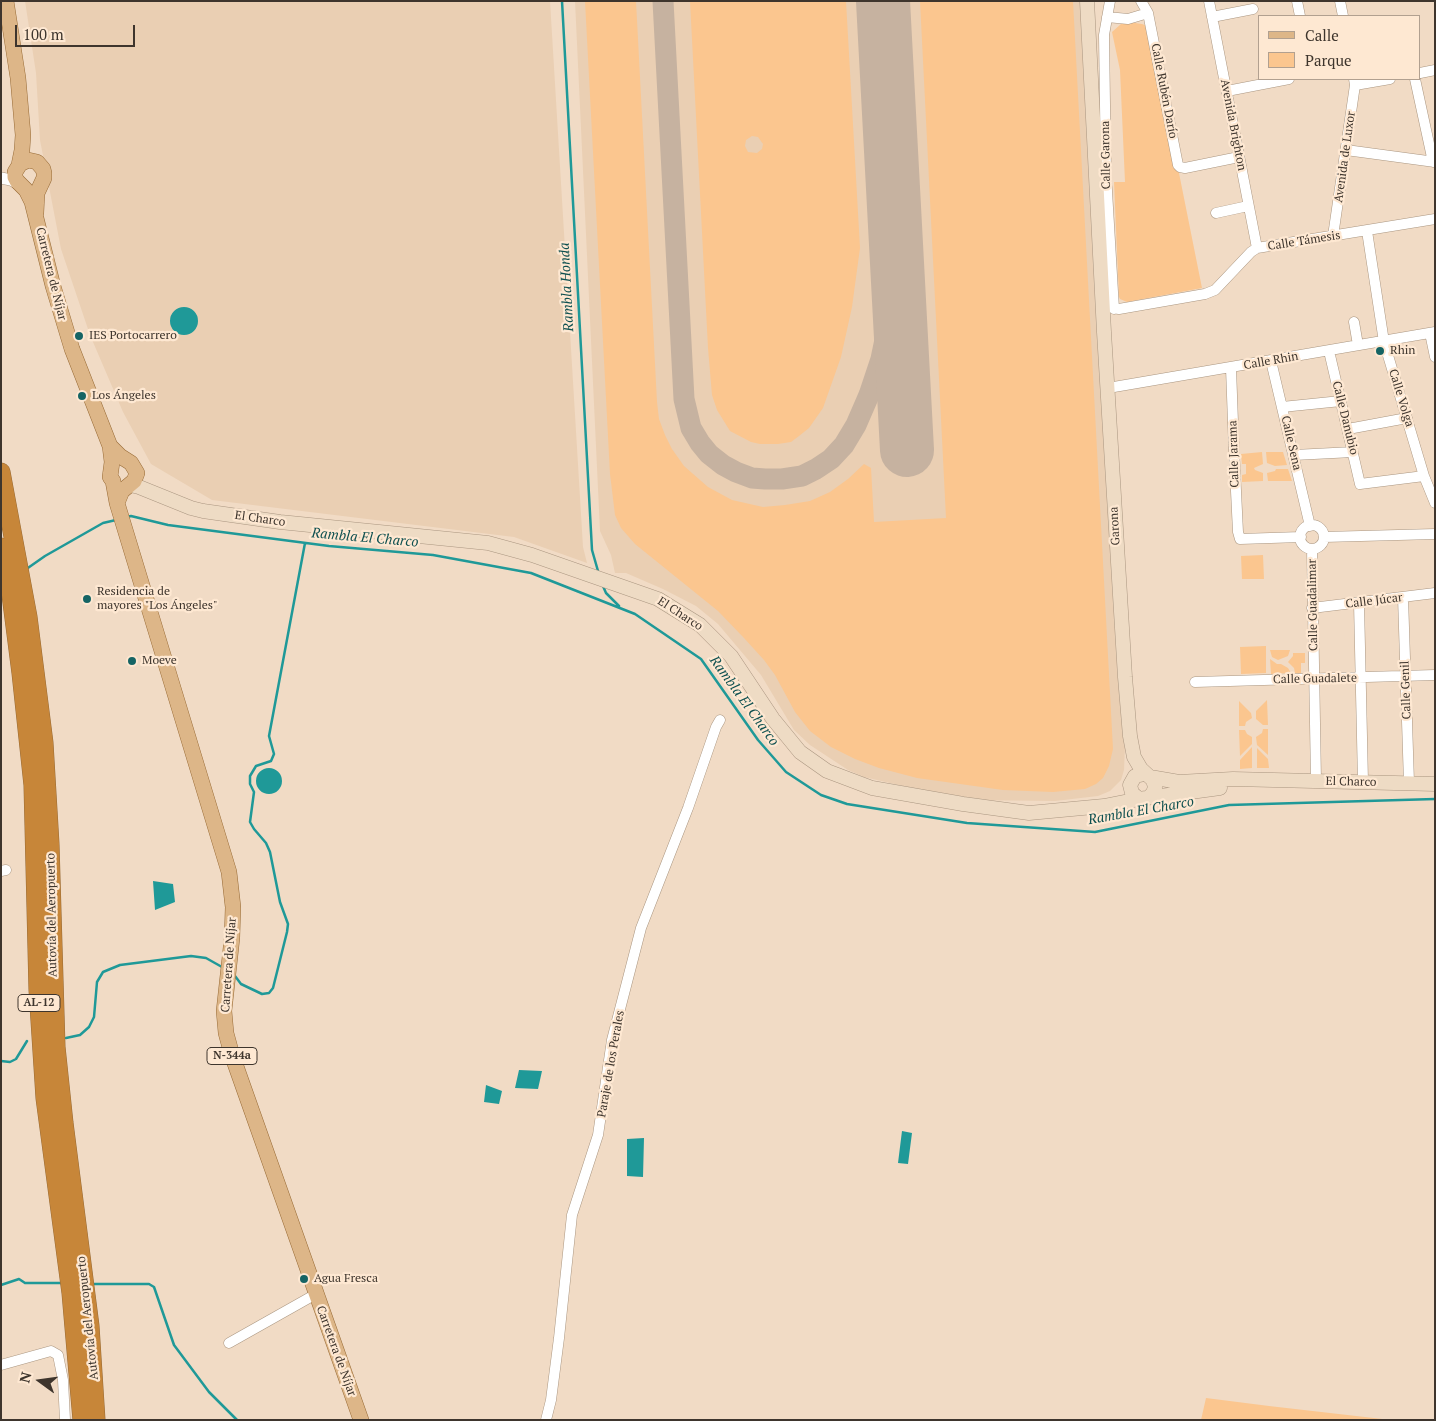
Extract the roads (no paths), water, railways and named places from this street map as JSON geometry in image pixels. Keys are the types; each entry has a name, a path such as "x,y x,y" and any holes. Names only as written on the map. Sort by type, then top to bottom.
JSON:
{"highway":[{"name":"Autovía del Aeropuerto","path":"1,472 12,565 36,676 47,785 56,1048 90,1326 96,1420"},
{"name":"Autovía del Aeropuerto","path":"1,546 12,565"},
{"name":"Autovía del Aeropuerto","path":"17,592 33,785 38,990 45,1098 71,1293 82,1420"}],"main road":[{"name":"Carretera de Níjar","path":"6,1 23,135 27,150 43,168 44,173 44,178 36,198 36,213"},
{"name":"Garona","path":"1087,1 1108,307 1104,332 1119,594 1131,745"},
{"name":"Carretera de Níjar","path":"23,135 22,150 15,177 31,199 55,294 72,349 110,446 119,463 109,472 126,481 117,504 229,872 233,907 232,938 224,1001 226,1033 232,1055 361,1420"},
{"path":"18,166 28,160 37,162"},
{"path":"22,187 34,188 40,185"},
{"path":"119,463 134,467 126,481"},
{"name":"El Charco","path":"126,481 190,508 218,513 280,522 488,543 532,555 658,598 700,625 731,656 773,719 800,752 827,771 872,788 1029,813 1112,804 1268,781"},
{"path":"1131,745 1137,764 1155,786 1153,794 1144,799 1134,796 1130,786 1131,745"},
{"path":"1112,804 1122,798 1135,776 1148,776"},
{"name":"El Charco","path":"1148,776 1179,782 1233,779 1435,784"}],"street":[{"name":"Calle Garona","path":"1108,307 1104,35 1110,1"},
{"name":"Calle Rubén Darío","path":"1142,1 1148,13 1178,165 1185,168 1239,157"},
{"name":"Avenida Brighton","path":"1209,1 1257,248"},
{"path":"1297,1 1300,15"},
{"path":"1340,1 1342,15"},
{"path":"1212,17 1253,9"},
{"path":"1107,17 1128,19 1148,13"},
{"path":"1421,73 1435,70"},
{"path":"1227,91 1284,80"},
{"path":"1354,82 1378,80"},
{"path":"1346,150 1434,162 1415,80"},
{"name":"Avenida de Luxor","path":"1333,236 1354,82"},
{"path":"1,176 18,166"},
{"path":"1,176 22,187"},
{"path":"1216,213 1248,206"},
{"name":"Calle Támesis","path":"1108,307 1205,294 1215,290 1257,248 1435,219"},
{"name":"Calle Volga","path":"1367,231 1384,342 1424,476 1435,503"},
{"path":"1354,322 1358,345"},
{"path":"1432,333 1435,357"},
{"name":"Calle Rhin","path":"1108,388 1432,333"},
{"name":"Calle Danubio","path":"1329,351 1360,484 1424,476"},
{"name":"Calle Sena","path":"1271,361 1310,526"},
{"name":"Calle Jarama","path":"1232,368 1234,450 1240,540 1301,538"},
{"path":"1282,407 1341,401"},
{"path":"1348,429 1407,418"},
{"path":"1294,455 1353,452"},
{"path":"1310,526 1319,528 1324,537 1319,547 1312,549 1305,547 1301,538 1303,530 1310,526"},
{"path":"1324,537 1435,534"},
{"name":"Calle Guadalimar","path":"1312,549 1316,781"},
{"name":"Calle Júcar","path":"1312,608 1435,592"},
{"name":"Calle Genil","path":"1403,597 1409,783"},
{"path":"1358,603 1363,782"},
{"name":"Calle Guadalete","path":"1195,682 1435,675"},
{"name":"Paraje de los Perales","path":"546,1420 551,1400 558,1347 572,1215 598,1135 612,1040 641,928 720,720"},
{"path":"229,1343 316,1294"},
{"path":"1,1365 51,1351 58,1355 63,1380 65,1420"}],"water":[{"path":"184,307 194,311 198,321 194,331 184,335 174,331 170,321 174,311"},
{"path":"269,768 278,772 282,781 278,790 269,794 260,790 256,781 260,772"},
{"path":"153,881 173,884 175,902 155,910"},
{"path":"519,1070 542,1071 538,1089 515,1088"},
{"path":"486,1085 502,1091 499,1104 484,1102"},
{"path":"902,1131 912,1133 908,1164 898,1163"},
{"path":"644,1138 643,1177 627,1176 627,1139"}],"waterway":[{"name":"Rambla Honda","path":"562,1 592,550 598,571"},
{"name":"Rambla El Charco","path":"126,517 131,516 168,525 329,546 433,555 531,573 635,614 701,659 758,740 786,772 821,795 847,804 967,823 1095,832 1229,805 1435,799"},
{"name":"Rambla El Charco","path":"25,570 45,556 103,523 116,520"},
{"path":"235,976 241,984 262,994 269,993 273,988 287,932 288,924 280,902 270,852 266,843 250,822 254,792 250,784 250,776 256,766 271,761 274,754 269,736 305,543"},
{"name":"Rambla Honda","path":"603,586 606,593 619,606"},
{"path":"66,1038 80,1035 89,1027 94,1017 97,982 103,972 120,965 191,956 206,958 222,967"},
{"path":"1,1061 10,1062 16,1059 27,1041"},
{"path":"1,1285 19,1279 25,1283 62,1283"},
{"path":"94,1284 149,1284 154,1287 174,1345 209,1392 237,1420"}],"place":[{"name":"IES Portocarrero","path":"79,336"},
{"name":"Rhin","path":"1380,351"},
{"name":"Los Ángeles","path":"82,396"},
{"name":"Residencia de mayores \"Los Ángeles\"","path":"87,599"},
{"name":"Moeve","path":"132,661"},
{"name":"Agua Fresca","path":"304,1279"}]}
